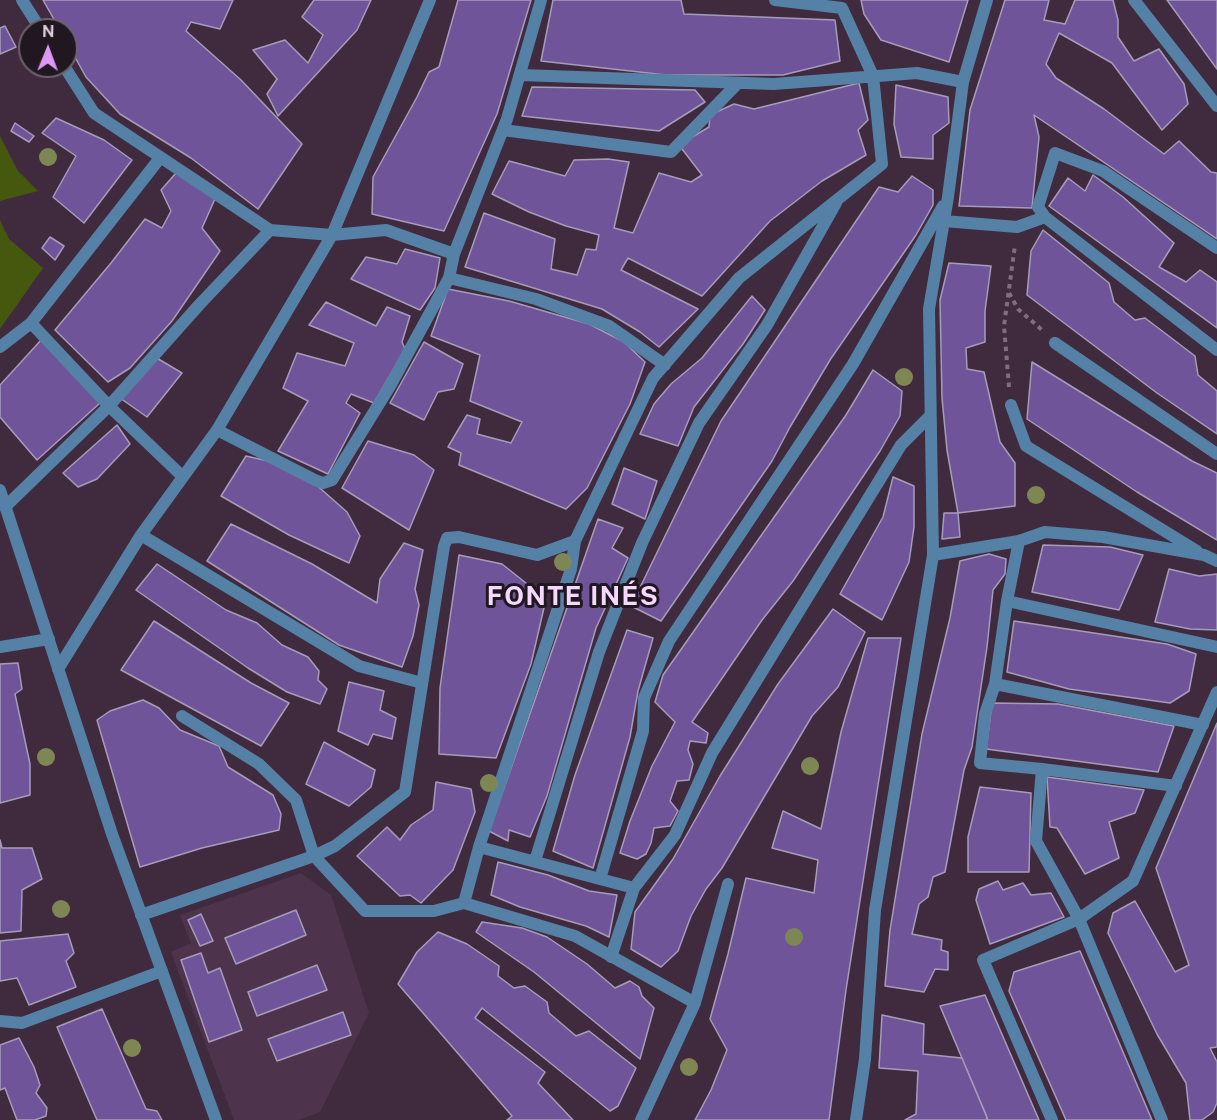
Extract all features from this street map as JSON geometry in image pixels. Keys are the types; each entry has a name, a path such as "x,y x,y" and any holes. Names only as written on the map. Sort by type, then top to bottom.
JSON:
{"street":[{"path":"22,0 33,18"},
{"path":"58,669 141,535 217,430 332,235 430,0"},
{"path":"217,430 323,483 332,480 390,386 449,278 454,254 521,75 541,0"},
{"path":"464,903 479,847 571,569 575,542 653,378 739,278 882,164 873,76 842,4 776,0"},
{"path":"856,1120 865,1059 875,910 933,555 929,309 948,197 963,82 987,0"},
{"path":"1134,0 1217,106"},
{"path":"521,75 774,84 917,73 963,82"},
{"path":"72,78 94,113 270,230 332,235 386,230 454,254"},
{"path":"502,130 672,152 737,84"},
{"path":"1217,248 1103,171 1055,153 1038,207 1045,217 1217,350"},
{"path":"0,347 31,323 160,158"},
{"path":"600,879 643,731 644,698 669,641 853,364 948,197"},
{"path":"535,861 599,652 642,543 699,423 767,325 839,198"},
{"path":"944,221 1017,226 1045,217"},
{"path":"5,507 109,406 270,230"},
{"path":"449,278 536,299 609,326 664,365"},
{"path":"31,323 109,406 182,476"},
{"path":"1055,343 1217,454"},
{"path":"1011,405 1026,446 1203,555 1217,561"},
{"path":"611,957 634,888 675,835 712,753 901,445 930,416"},
{"path":"0,490 141,915 216,1120"},
{"path":"933,555 1019,541 1045,531 1103,537 1203,555"},
{"path":"141,535 359,666 422,683"},
{"path":"141,915 314,856 335,846 405,792 447,538 459,537 537,555 575,542"},
{"path":"1019,541 1007,601 995,684 985,714 980,762 1176,786"},
{"path":"1007,601 1217,647"},
{"path":"0,647 49,639"},
{"path":"995,684 1203,725"},
{"path":"1052,1120 983,960 1079,920 1133,882 1217,692"},
{"path":"182,716 259,764 296,800 314,856 365,911 434,911 464,903 575,936 695,1003"},
{"path":"1042,769 1036,841 1079,920 1162,1120"},
{"path":"479,847 634,888"},
{"path":"640,1120 695,1003 728,884"},
{"path":"0,1021 22,1023 162,971"}],"path":[{"path":"1011,405 1004,326 1017,226"},
{"path":"1009,292 1018,309 1055,343"}],"shaded area":[{"path":"301,873 331,895 369,1013 320,1112 299,1120 234,1120 171,952 191,943 180,915"}],"green space":[{"path":"0,136 18,171 38,191 0,201"},
{"path":"0,220 9,239 43,268 0,329"}],"building":[{"path":"43,0 233,0 220,29 191,22 186,31 241,80 302,144 258,209 191,158 120,114 86,77 78,63 78,18 53,18"},
{"path":"314,0 371,0 357,30 278,116 267,94 277,79 253,50 285,40 308,63 323,35 302,17"},
{"path":"458,0 531,0 497,114 444,231 372,214 373,177 429,72 439,67"},
{"path":"553,0 681,0 684,14 835,20 840,61 783,75 666,75 541,61"},
{"path":"861,0 968,0 949,62 881,40 864,14"},
{"path":"1005,0 1049,0 1044,20 1065,24 1075,0 1113,0 1118,20 1118,37 1134,61 1159,49 1184,84 1188,104 1162,130 1112,63 1059,33 1046,64 1056,78 1104,109 1164,154 1179,141 1211,172 1217,173 1217,239 1034,115 1039,137 1032,208 959,206 970,110"},
{"path":"1167,0 1217,0 1217,69"},
{"path":"5,26 16,47 0,54 0,28"},
{"path":"859,83 868,120 858,130 866,155 822,181 770,221 702,296 628,258 621,270 698,309 659,347 640,332 602,309 465,267 484,213 555,239 551,269 577,275 586,249 596,250 599,235 529,212 492,194 509,161 565,176 574,160 608,159 629,162 614,228 633,233 659,173 691,182 702,175 679,145 709,127 710,115 734,104 754,109"},
{"path":"896,85 948,97 949,123 933,135 933,159 901,157 894,124"},
{"path":"532,87 695,90 705,102 659,131 522,116"},
{"path":"56,118 104,140 132,160 84,223 53,197 76,156 42,133"},
{"path":"15,123 34,136 29,142 11,131"},
{"path":"176,173 215,199 202,228 220,251 172,321 130,368 108,382 55,330 145,219 162,228 171,211 161,190"},
{"path":"1093,175 1123,197 1174,243 1159,267 1186,282 1200,270 1217,282 1217,328 1049,206 1068,178 1085,191"},
{"path":"912,176 933,190 933,205 916,235 830,360 772,461 661,621 631,606 721,421 879,187 898,192"},
{"path":"1043,230 1109,283 1114,302 1135,320 1145,318 1195,356 1198,375 1217,391 1217,434 1157,393 1027,295 1031,251"},
{"path":"50,237 64,246 55,260 42,248"},
{"path":"405,249 440,258 435,288 420,310 351,279 366,257 397,264"},
{"path":"949,263 991,266 985,311 985,342 966,348 967,369 984,372 1000,442 1015,463 1015,506 958,513 947,450 942,398 940,300"},
{"path":"448,289 509,301 589,324 624,342 645,362 630,404 587,488 566,509 459,465 461,453 448,447 467,415 480,419 477,434 511,443 522,422 470,401 480,355 431,336"},
{"path":"752,296 765,310 743,344 694,407 678,446 640,434 654,404 671,384 702,358"},
{"path":"326,302 376,326 387,307 410,316 402,342 405,349 374,403 351,394 346,403 360,413 328,474 278,451 308,401 283,388 297,353 345,366 354,343 309,325"},
{"path":"42,339 100,403 37,460 0,417 0,385"},
{"path":"424,342 463,364 454,389 438,392 424,420 390,403"},
{"path":"155,357 182,373 147,417 120,398"},
{"path":"1032,362 1192,461 1217,473 1217,540 1137,492 1027,419"},
{"path":"873,370 902,391 900,416 880,451 793,581 762,620 692,722 708,733 706,743 690,741 688,750 693,764 689,780 677,781 670,801 678,811 670,826 654,828 646,854 637,859 620,853 652,766 675,722 655,702 663,675 846,415"},
{"path":"117,425 130,444 97,479 78,487 63,473"},
{"path":"368,441 414,455 434,470 409,530 342,488"},
{"path":"246,456 268,461 313,482 347,512 360,536 349,563 289,535 221,496"},
{"path":"624,468 657,481 645,519 612,504"},
{"path":"893,477 914,486 914,527 909,562 882,620 840,594 883,517"},
{"path":"944,513 958,513 960,537 942,539"},
{"path":"598,519 623,528 612,548 628,558 596,628 547,796 530,837 509,830 508,841 489,831"},
{"path":"231,524 312,564 377,603 380,579 404,543 423,550 415,589 419,605 413,636 402,667 339,645 207,561"},
{"path":"1043,545 1110,547 1143,555 1119,610 1032,592"},
{"path":"989,554 1006,559 1005,574 993,590 972,747 964,770 945,872 933,877 928,897 919,904 912,934 942,940 941,950 948,952 948,970 935,969 924,992 885,986 890,930 922,734 950,618 960,561"},
{"path":"459,555 502,564 546,599 531,664 496,758 439,754 440,688"},
{"path":"157,564 226,610 257,623 282,645 308,657 319,671 318,680 327,689 320,704 287,692 248,668 136,590"},
{"path":"1169,569 1199,576 1217,574 1217,630 1190,629 1155,622"},
{"path":"833,609 865,632 838,687 812,716 722,868 706,889 691,916 678,951 661,967 631,949 635,912 673,859 720,776 778,684"},
{"path":"154,621 251,683 289,703 261,746 121,670"},
{"path":"1014,621 1167,644 1196,654 1189,691 1170,703 1069,689 1007,672"},
{"path":"627,630 653,638 638,691 630,737 593,868 553,851 575,775"},
{"path":"868,638 901,638 846,990 829,1120 695,1120 711,1090 727,1050 710,1019 746,878 814,893 818,860 772,848 783,811 821,829 841,732"},
{"path":"18,663 22,689 15,694 30,764 30,795 0,803 0,664"},
{"path":"349,682 384,691 380,710 396,718 392,739 373,734 368,745 338,731"},
{"path":"143,700 159,708 180,730 219,746 228,767 273,795 281,814 279,830 202,848 140,867 97,720 110,711"},
{"path":"992,703 1058,704 1174,726 1158,772 986,749"},
{"path":"1217,723 1217,1047 1210,1048 1217,1062 1217,1103 1213,1112 1202,1120 1190,1120 1186,1083 1157,1034 1108,933 1113,913 1135,901 1175,972 1189,965 1156,868"},
{"path":"324,742 375,770 371,787 349,806 306,784"},
{"path":"1047,777 1144,790 1135,813 1109,822 1119,858 1085,874 1057,828 1050,827"},
{"path":"436,782 471,789 475,812 453,870 421,903 410,895 400,896 357,856 387,827 400,840 411,825 433,810"},
{"path":"980,787 1031,793 1029,872 968,872 968,837"},
{"path":"0,840 2,848 32,848 42,879 22,890 21,931 0,933"},
{"path":"498,862 548,875 589,891 617,895 609,937 586,926 520,907 491,895"},
{"path":"998,881 1003,890 1023,883 1031,895 1051,893 1064,917 990,944 976,900 979,889"},
{"path":"296,910 306,935 236,964 225,938"},
{"path":"201,914 213,941 200,946 188,920"},
{"path":"482,922 522,928 547,937 587,964 615,988 630,981 639,987 642,996 654,1008 640,1059 534,972 476,932"},
{"path":"438,932 467,944 499,966 498,976 514,988 525,986 547,1002 549,1013 576,1036 589,1031 636,1068 618,1106 610,1111 482,1008 475,1018 545,1072 538,1083 573,1120 507,1120 512,1116 398,984 417,952"},
{"path":"68,934 74,953 66,961 76,987 29,1005 17,978 0,981 0,941"},
{"path":"1080,951 1152,1120 1066,1120 1009,991 1014,972"},
{"path":"201,953 208,973 220,968 242,1030 209,1042 181,960"},
{"path":"317,965 327,990 257,1016 248,992"},
{"path":"985,995 1039,1120 988,1120 940,1006"},
{"path":"102,1009 146,1109 157,1111 162,1120 97,1120 57,1027"},
{"path":"343,1012 351,1035 277,1061 268,1039"},
{"path":"882,1015 924,1024 923,1054 962,1058 987,1117 986,1120 905,1120 916,1114 918,1071 879,1068"},
{"path":"19,1038 34,1067 40,1085 36,1093 47,1108 46,1116 35,1120 17,1120 5,1088 0,1090 0,1045"}],"district":[{"name":"FONTE INÉS","path":"573,597"}]}
